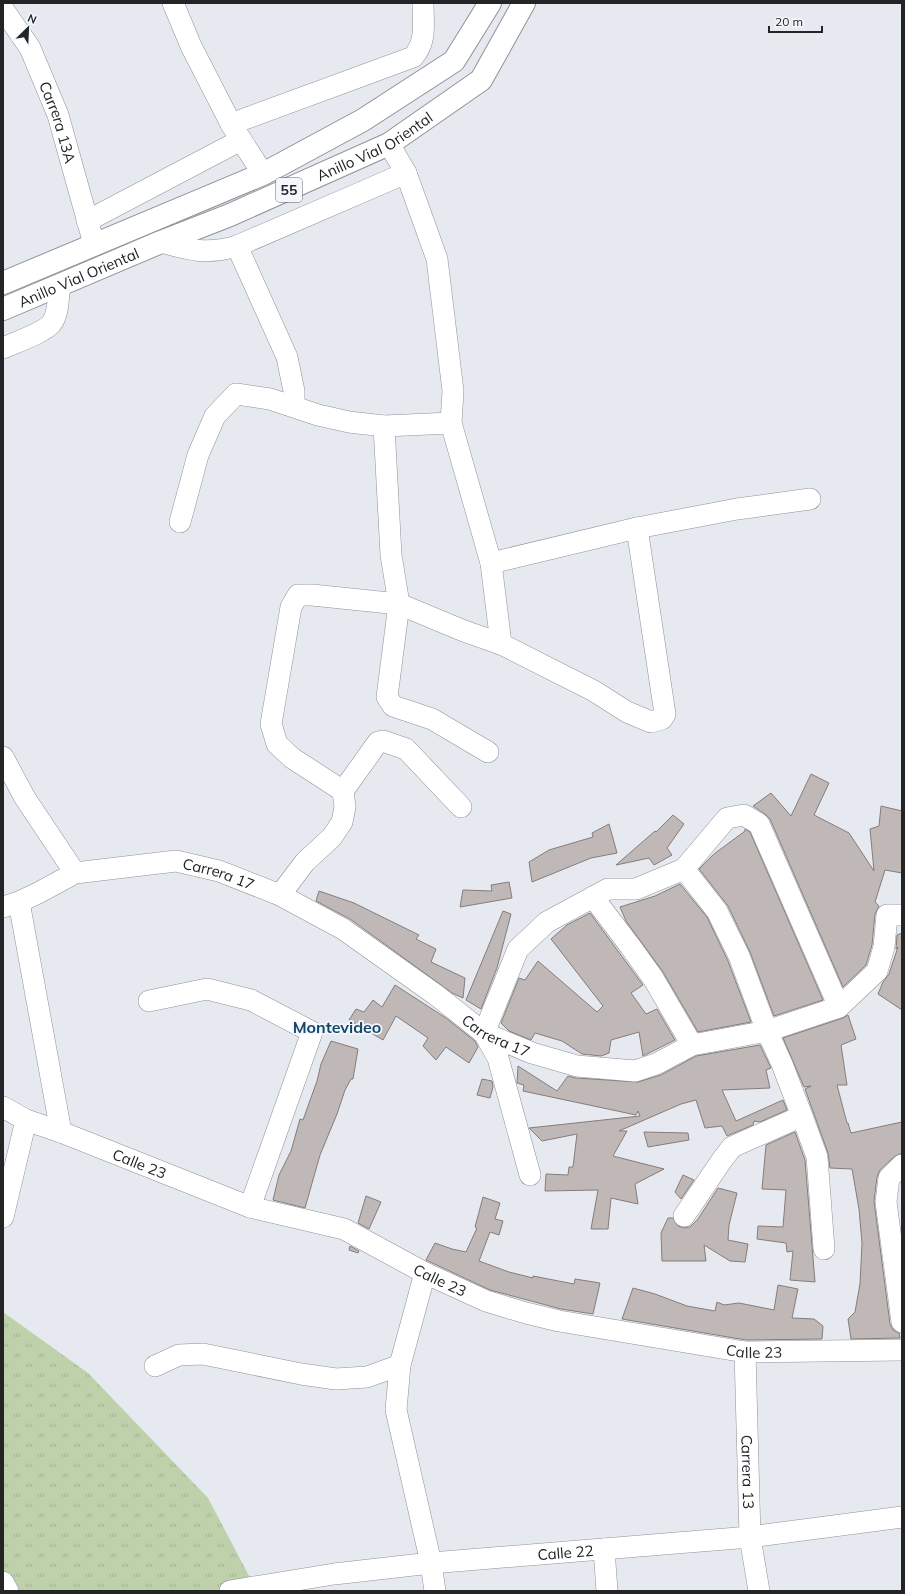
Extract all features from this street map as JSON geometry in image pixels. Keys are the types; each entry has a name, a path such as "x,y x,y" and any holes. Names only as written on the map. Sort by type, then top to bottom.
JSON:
{"highway":[{"name":"Anillo Vial Oriental","path":"3,283 263,174 363,120 454,61 490,3"},
{"name":"Anillo Vial Oriental","path":"3,309 160,242 237,212 389,144 481,80 524,3"}],"street":[{"path":"173,3 191,46 236,132 263,174"},
{"path":"87,221 236,132 413,57 419,51 424,39 423,3"},
{"name":"Carrera 13A","path":"3,9 30,48 58,114 94,244"},
{"path":"389,144 406,173 437,259 453,391 451,423 491,564 500,644"},
{"path":"160,242 198,252 225,250 406,173"},
{"path":"237,246 287,357 294,391 294,406"},
{"path":"3,348 36,333 51,324 56,312 60,285"},
{"path":"180,522 198,455 215,416 236,394 270,399 318,415 350,422 384,426 451,423"},
{"path":"384,426 391,555 399,604 387,697 394,706 432,719 488,752"},
{"path":"491,564 637,528 737,509 810,499"},
{"path":"343,791 292,758 277,744 271,724 291,607 298,595 312,594 399,604 500,644 594,691 627,712 651,722 662,719 665,714 637,528"},
{"path":"280,895 305,862 332,837 342,822 345,807 343,791 378,742 383,741 406,748 461,807"},
{"path":"3,757 25,798 75,873"},
{"path":"530,1175 498,1058 484,1033 518,949 547,922 608,889 636,889 684,869 727,818 744,816 759,824 839,1007"},
{"name":"Carrera 17","path":"11,904 38,893 75,873 176,861 219,871 280,895 343,930 436,995 484,1033 532,1054 577,1066 635,1071 656,1064 692,1045 767,1031 839,1007 877,971 895,915"},
{"path":"684,869 717,912 738,956 802,1116 817,1157 824,1249"},
{"path":"593,897 653,978 692,1045"},
{"path":"11,904 61,1132"},
{"path":"149,1001 207,989 251,1000 312,1032 250,1207"},
{"name":"Calle 23","path":"3,1107 26,1120 61,1132 250,1207 344,1229 425,1273 486,1301 526,1313 559,1321 745,1352 902,1350"},
{"path":"684,1216 732,1147 802,1116"},
{"path":"3,1217 26,1120"},
{"path":"902,1165 889,1178 886,1202 902,1322"},
{"path":"425,1273 400,1364 396,1410 431,1563 435,1591"},
{"name":"Carrera 13","path":"745,1352 750,1537 759,1591"},
{"path":"155,1366 179,1355 203,1354 301,1374 336,1379 367,1377 400,1364"},
{"name":"Calle 22","path":"230,1591 334,1574 431,1563 750,1537 902,1517"},
{"path":"604,1549 607,1591"},
{"path":"3,1582 8,1591"}],"green space":[{"path":"3,1312 88,1373 208,1498 257,1591 3,1591"}],"building":[{"path":"811,774 829,783 814,815 849,833 874,871 870,829 879,826 881,806 902,811 902,873 885,870 875,902 879,906 875,914 872,945 866,965 843,987 770,819 753,806 771,793 791,816"},
{"path":"673,815 684,824 667,848 672,855 654,865 649,858 616,865 655,831 656,832"},
{"path":"609,824 617,853 591,858 532,882 529,862 549,850 593,837 592,833"},
{"path":"745,829 750,832 823,1000 774,1016 750,952 728,906 699,869 714,854 745,831"},
{"path":"509,882 512,898 460,907 463,890 492,891 491,885"},
{"path":"680,884 707,917 728,961 751,1022 698,1032 663,972 626,921 620,907 655,896"},
{"path":"319,891 354,903 419,935 416,939 436,949 431,962 465,978 463,998 452,993 350,919 316,901"},
{"path":"503,911 511,914 497,968 481,1009 466,1000"},
{"path":"590,913 643,985 631,993 646,1014 657,1009 675,1040 643,1056 639,1032 611,1040 609,1053 601,1056 582,1054 562,1041 535,1033 531,1040 509,1031 501,1023 519,978 525,980 538,961 597,1012 603,1006 551,939 567,925"},
{"path":"902,933 902,1010 878,994 883,982 889,974 898,947 896,949 897,935"},
{"path":"395,985 446,1018 475,1041 478,1047 469,1063 446,1047 436,1060 423,1046 428,1038 396,1016 383,1040 349,1020 356,1009 364,1012 373,1000 382,1007"},
{"path":"848,1015 856,1039 841,1045 847,1085 837,1085 851,1133 902,1122 902,1153 894,1157 880,1170 877,1177 874,1201 890,1324 893,1330 899,1333 900,1338 851,1339 848,1319 855,1312 860,1284 862,1243 859,1209 852,1169 830,1168 828,1153 805,1089 811,1086 804,1087 783,1038"},
{"path":"331,1041 358,1049 353,1079 351,1079 345,1090 320,1155 305,1208 273,1200 279,1175 291,1151 300,1119 303,1120 317,1081 321,1064"},
{"path":"760,1045 771,1068 766,1070 770,1088 722,1090 736,1121 783,1100 787,1110 760,1122 754,1121 753,1125 727,1136 722,1126 705,1128 696,1100 681,1104 619,1131 627,1131 613,1156 664,1169 635,1184 638,1204 611,1198 608,1229 591,1229 598,1190 545,1191 546,1174 568,1175 569,1167 573,1167 577,1134 542,1141 529,1128 640,1116 638,1111 636,1115 523,1091 524,1085 517,1083 518,1066 557,1091 568,1076 576,1078 638,1082 661,1075 696,1056"},
{"path":"482,1079 492,1081 493,1087 490,1098 477,1095"},
{"path":"644,1132 688,1133 689,1140 648,1147"},
{"path":"795,1132 805,1160 815,1282 790,1280 793,1251 787,1252 786,1243 757,1239 758,1226 783,1227 786,1190 762,1189 766,1145"},
{"path":"683,1175 694,1180 681,1199 675,1192"},
{"path":"718,1188 737,1193 729,1225 728,1240 748,1244 745,1262 730,1261 704,1245 706,1261 662,1261 661,1233 668,1218 673,1218 678,1226 684,1228 690,1227 698,1219"},
{"path":"366,1196 381,1202 369,1229 358,1223"},
{"path":"483,1197 500,1203 495,1219 503,1221 499,1235 490,1232 479,1261 509,1272 533,1278 533,1276 574,1284 575,1279 600,1283 593,1314 561,1309 490,1290 426,1260 435,1243 466,1252 477,1228 475,1227"},
{"path":"350,1246 359,1251 358,1253 349,1250"},
{"path":"778,1285 798,1289 792,1318 814,1319 823,1326 822,1339 746,1340 622,1319 633,1288 655,1294 687,1306 715,1311 717,1302 724,1305 739,1303 774,1310"}],"district":[{"name":"Montevideo","path":"337,1027"}]}
